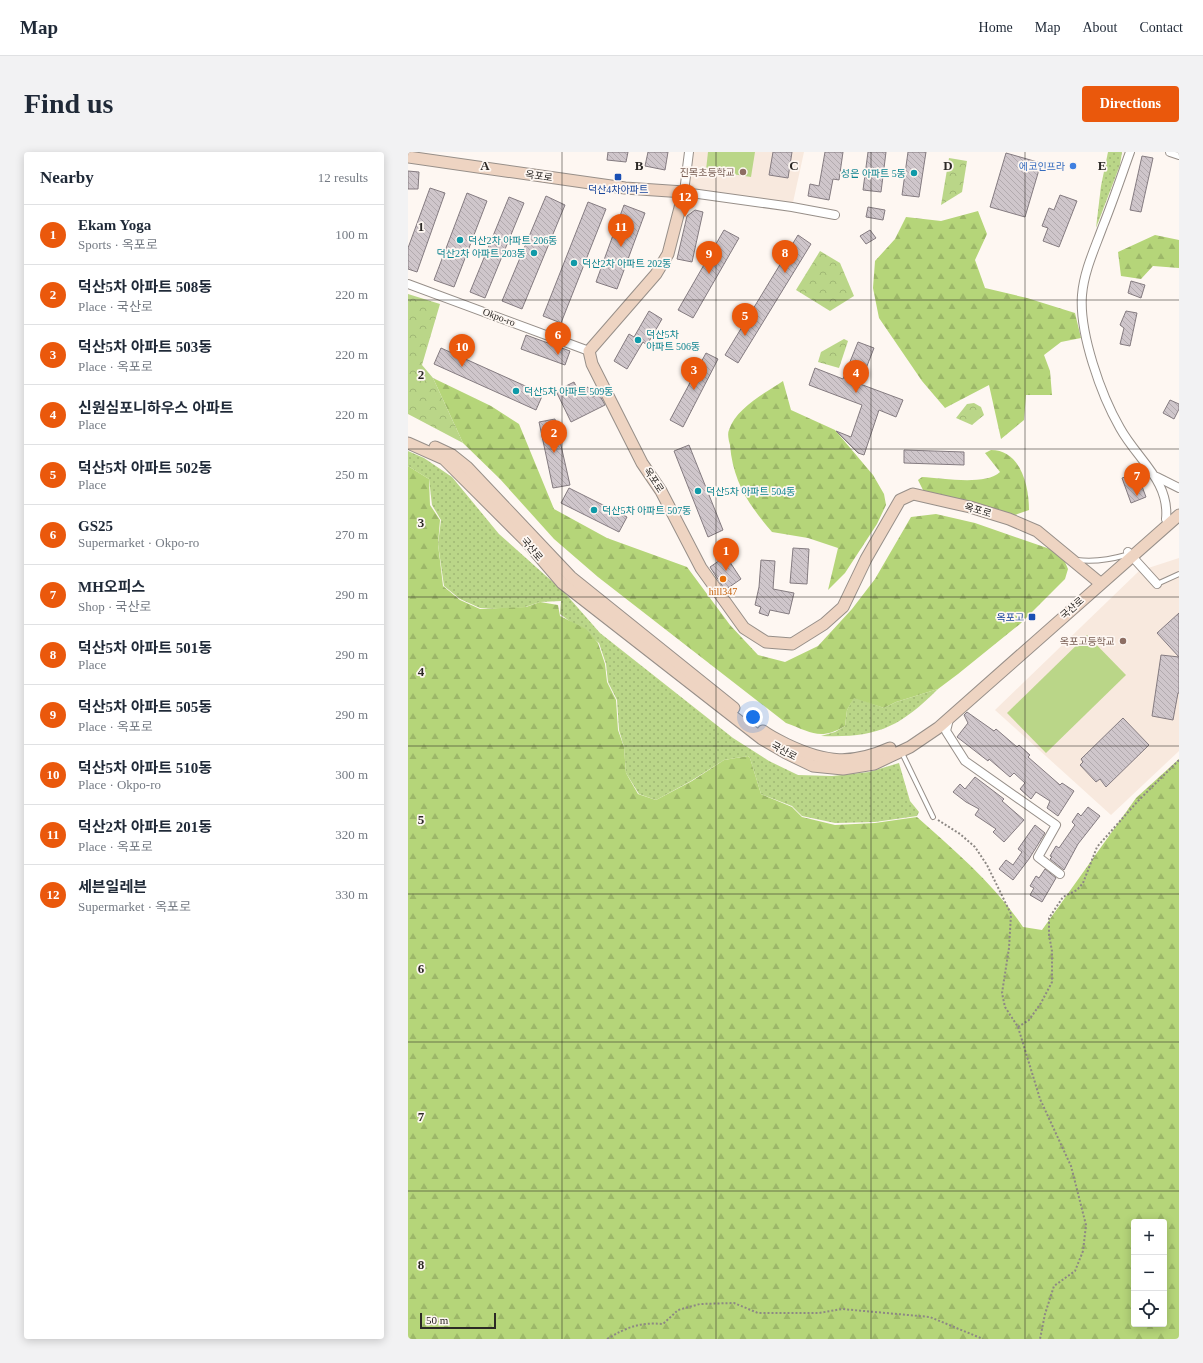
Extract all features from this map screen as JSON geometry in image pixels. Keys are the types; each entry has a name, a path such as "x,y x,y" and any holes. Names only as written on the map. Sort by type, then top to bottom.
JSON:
{"street":[{"path":"589,351 656,274 668,254 684,192 689,152"},
{"path":"1130,152 1086,274 1082,296 1083,319 1090,355 1101,386 1120,428 1157,477 1166,498 1166,519"},
{"path":"1170,152 1179,155"},
{"name":"옥포로","path":"408,158 625,188 684,192"},
{"path":"684,192 792,207 835,215"},
{"name":"Okpo-ro","path":"408,284 414,288 466,304 589,351"},
{"name":"옥포로","path":"589,351 592,364 642,462 661,491 702,568 744,628 766,642 792,644 824,624 843,607 866,559 900,500 913,494 970,507 1009,519 1037,532 1073,559 1098,581"},
{"name":"국산로","path":"408,436 425,441 452,455 467,467 571,577 766,734 818,758 844,760 870,757 907,741 935,721 1098,581"},
{"name":"국산로","path":"408,443 444,459 526,541 562,583 762,739 813,766 843,769 874,764 902,750 932,732 1179,508"},
{"path":"1157,477 1179,488"},
{"name":"국산로","path":"1128,554 1179,515"},
{"path":"1128,554 1157,584"},
{"path":"946,731 952,715"},
{"path":"932,732 946,731"},
{"path":"946,731 965,761 1056,825 1038,857 1060,874"}],"lane":[{"path":"1073,559 1092,562 1110,560 1128,554"},
{"path":"1157,584 1179,574"},
{"path":"902,750 933,817"}],"path":[{"path":"1018,1027 1029,1020 1041,1003 1052,982 1052,951 1048,918 1063,897 1077,890 1083,883 1097,847 1137,802 1179,760"},
{"path":"933,817 960,834 975,847 987,865 1012,914 1009,948 1002,993 1005,1007 1018,1027 1040,1099 1071,1166 1086,1225 1083,1251 1075,1271 1054,1286 1045,1314 1040,1339"},
{"path":"607,1339 625,1328 648,1322 664,1324 678,1310 700,1304 734,1304 758,1313 819,1313 842,1309 930,1317 983,1339"}],"shaded area":[{"name":"진목초등학교","path":"689,152 804,152 792,207 684,192"},
{"name":"옥포고등학교","path":"1179,558 1179,751 1111,815 995,710 1139,571"}],"green space":[{"path":"708,152 755,152 751,177 706,170"},
{"path":"1108,152 1122,152 1120,165 1096,228 1101,186"},
{"path":"949,158 967,161 962,192 941,205"},
{"path":"978,211 987,234 975,260 985,288 1027,298 1075,313 1081,338 1061,342 1044,355 1050,371 1052,395 1026,395 1024,420 1001,439 989,385 945,408 922,381 879,318 873,288 875,261 895,239 906,217 941,221"},
{"path":"1155,235 1179,240 1179,268 1153,266 1141,279 1121,276 1118,252"},
{"path":"820,251 840,263 854,296 830,311 796,290"},
{"path":"408,294 440,304 422,365 433,378 463,443 408,414"},
{"path":"844,339 848,341 839,368 818,362 821,352"},
{"path":"433,378 491,406 519,424 554,509 607,538 687,567 730,625 758,655 785,662 818,646 852,609 875,579 911,517 936,514 975,523 1050,549 1062,555 1068,569 1065,579 1020,624 938,689 896,702 884,708 854,698 847,710 845,726 829,733 816,734 809,732 786,723 598,577 554,539 500,479 463,443"},
{"path":"783,381 791,410 835,430 873,475 884,494 886,505 877,524 845,573 828,590 838,548 808,538 772,532 749,502 739,482 732,458 728,433 733,422 744,408"},
{"path":"974,403 981,407 984,415 972,425 956,418 967,404"},
{"path":"991,450 1010,456 1016,463 1025,480 1029,510 1012,516 924,492 918,480 922,477 952,480 974,480 984,479 1000,472 985,453"},
{"path":"408,451 424,458 452,477 499,534 564,592 600,633 733,738 769,761 798,775 832,776 869,772 899,763 910,801 919,812 917,816 875,822 835,823 802,816 792,806 761,794 750,758 748,756 724,760 691,781 656,800 639,794 626,773 624,747 619,730 617,700 608,682 606,664 599,643 560,614 561,601 540,602 525,607 505,609 480,608 460,599 444,586 438,544 441,520 432,505 429,479 408,466"},
{"path":"408,466 429,479 430,505 440,520 438,544 443,586 460,600 480,609 526,607 540,602 558,605 560,616 586,629 598,643 605,664 607,682 616,700 618,730 624,747 626,773 638,794 656,800 692,781 724,760 748,756 750,758 761,794 792,807 802,817 835,825 875,823 917,817 960,855 987,882 1012,911 1023,927 1042,930 1136,798 1179,759 1179,1339 408,1339"},
{"path":"1087,635 1126,675 1046,753 1007,713"},
{"path":"938,689 911,713 886,728 857,735 821,736 835,732 845,726 847,710 854,697 884,708 896,702"}],"building":[{"path":"608,152 628,152 626,162 607,160"},
{"path":"648,152 668,152 665,170 645,166"},
{"path":"773,152 792,152 788,178 769,175"},
{"path":"825,152 843,152 839,180 833,179 829,200 808,196 810,184 819,186"},
{"path":"868,152 886,152 881,192 863,190"},
{"name":"성은 아파트 5동","path":"908,152 926,152 919,197 902,195"},
{"path":"1006,153 1041,163 1025,217 990,207"},
{"path":"1142,156 1153,158 1141,212 1130,210"},
{"path":"408,171 419,172 418,189 408,189"},
{"path":"430,188 445,193 417,272 408,269 408,248"},
{"name":"덕산2차 아파트 206동","path":"467,193 487,201 454,287 434,280"},
{"path":"1060,195 1077,201 1059,247 1043,241 1048,228 1042,226 1049,208 1054,210"},
{"name":"덕산2차 아파트 203동","path":"546,196 565,205 522,309 502,301"},
{"path":"509,197 524,203 485,298 470,292"},
{"name":"덕산2차 아파트 202동","path":"588,202 606,209 561,323 543,316"},
{"path":"624,205 645,213 617,289 596,282"},
{"path":"868,207 885,210 883,220 866,217"},
{"path":"695,210 703,212 692,262 677,259 687,216"},
{"path":"724,230 739,238 693,318 678,310"},
{"path":"870,230 876,238 866,244 860,236"},
{"path":"798,235 811,244 738,363 725,355"},
{"path":"1131,281 1145,285 1141,298 1128,293"},
{"name":"덕산5차 아파트 506동","path":"649,311 662,319 647,345 643,342 627,369 614,361 629,334 634,337"},
{"path":"1126,311 1137,313 1130,346 1120,344 1124,328 1120,325"},
{"path":"526,335 570,351 565,365 521,349"},
{"path":"858,342 874,348 860,384 903,400 896,417 879,410 864,455 858,453 836,431 851,437 862,405 809,385 815,368 843,379"},
{"path":"441,348 543,394 536,410 434,364"},
{"path":"706,353 718,359 683,427 670,420"},
{"path":"574,382 579,392 588,387 592,397 599,394 605,405 571,422 556,391"},
{"path":"1170,400 1179,404 1179,409 1174,419 1163,413"},
{"path":"555,419 570,485 553,488 539,422"},
{"name":"덕산5차 아파트 504동","path":"689,445 723,530 708,537 674,451"},
{"path":"904,450 964,452 964,465 904,463"},
{"path":"1137,473 1146,497 1131,503 1122,478"},
{"name":"덕산5차 아파트 507동","path":"569,488 627,517 619,532 561,503"},
{"path":"793,548 809,549 807,584 790,583"},
{"path":"726,556 741,579 725,590 710,567"},
{"path":"761,560 775,561 773,589 794,593 789,614 770,610 768,616 759,613 761,607 755,605 759,587"},
{"path":"1179,613 1179,657 1157,633"},
{"path":"1161,655 1179,657 1179,693 1173,720 1152,716"},
{"path":"967,712 994,731 996,729 1017,747 1019,745 1030,755 1028,757 1060,785 1062,783 1074,791 1058,816 1047,808 1050,801 1036,792 1031,799 1020,789 1025,783 1014,773 1010,777 989,759 988,761 957,737 968,723 964,715"},
{"path":"1123,718 1149,745 1106,787 1100,779 1096,782 1080,765 1083,762 1081,759"},
{"path":"975,777 1004,799 1002,801 1024,820 1004,842 993,832 996,829 975,815 979,809 966,802 953,792 960,784 965,789"},
{"path":"1088,807 1100,816 1078,844 1064,870 1050,859 1052,857 1050,856 1056,846 1059,848 1075,825 1072,822 1078,813 1081,816"},
{"path":"1035,825 1045,833 1029,859 1013,880 999,869 1006,860 1013,865 1022,852 1018,849"},
{"path":"1045,869 1056,878 1042,902 1030,895 1034,888 1030,886 1036,876 1039,878"}],"place":[{"name":"에코인프라","path":"1073,166"},
{"name":"진목초등학교","path":"743,172"},
{"name":"성은 아파트 5동","path":"914,173"},
{"name":"덕산4차아파트","path":"618,177"},
{"name":"세븐일레븐","path":"685,217"},
{"name":"덕산2차 아파트 206동","path":"460,240"},
{"name":"덕산2차 아파트 201동","path":"621,247"},
{"name":"덕산2차 아파트 203동","path":"534,253"},
{"name":"덕산2차 아파트 202동","path":"574,263"},
{"name":"덕산5차 아파트 501동","path":"785,273"},
{"name":"덕산5차 아파트 505동","path":"709,274"},
{"name":"덕산5차 아파트 502동","path":"745,336"},
{"name":"덕산5차 아파트 506동","path":"638,340"},
{"name":"GS25","path":"558,355"},
{"name":"덕산5차 아파트 510동","path":"462,367"},
{"name":"덕산5차 아파트 503동","path":"694,390"},
{"name":"덕산5차 아파트 509동","path":"516,391"},
{"name":"신원심포니하우스 아파트","path":"856,393"},
{"name":"덕산5차 아파트 508동","path":"554,453"},
{"name":"덕산5차 아파트 504동","path":"698,491"},
{"name":"MH오피스","path":"1137,496"},
{"name":"덕산5차 아파트 507동","path":"594,510"},
{"name":"Ekam Yoga","path":"726,571"},
{"name":"hill347","path":"723,579"},
{"name":"옥포고","path":"1032,617"},
{"name":"옥포고등학교","path":"1123,641"}]}
